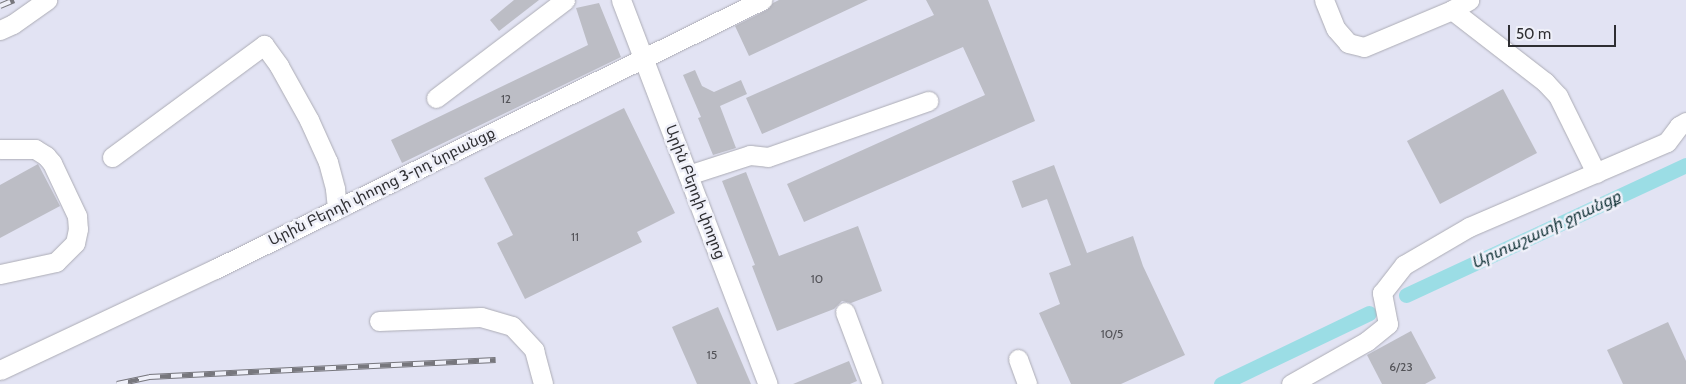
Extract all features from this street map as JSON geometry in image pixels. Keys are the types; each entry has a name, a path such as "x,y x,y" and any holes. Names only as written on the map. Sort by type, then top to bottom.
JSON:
{"street":[{"path":"0,30 13,24 47,0"},
{"path":"436,98 565,0"},
{"name":"Արին Բերդի փողոց","path":"621,0 768,384"},
{"name":"Արին Բերդի փողոց 3-րդ նրբանցք","path":"0,370 337,209 762,0"},
{"path":"1324,0 1336,29 1348,42 1364,47 1452,10 1469,0"},
{"path":"1452,10 1545,82 1558,96 1596,173"},
{"path":"112,157 264,45 279,66 317,136 328,162 335,189 337,209"},
{"path":"688,175 750,155 768,157 928,101"},
{"path":"1290,384 1367,340 1388,324 1382,293 1404,265 1469,226 1667,142 1679,126 1686,122"},
{"path":"0,149 36,149 46,156 52,163 77,216 78,229 75,243 56,262 0,274"},
{"path":"845,312 872,384"},
{"path":"379,321 481,317 512,326 534,350 542,384"},
{"path":"1018,359 1027,384"}],"shaded area":[{"path":"0,0 1686,0 1686,384 0,384"}],"building":[{"path":"514,0 539,0 499,31 490,20"},
{"path":"779,0 868,0 749,56 735,26 767,10 773,3"},
{"path":"926,0 988,0 1035,121 804,222 787,184 985,95 963,47 762,134 746,98 934,15"},
{"path":"599,3 621,57 402,163 391,140 588,45 576,8"},
{"path":"695,70 702,86 714,92 741,80 747,94 720,106 736,148 713,155 698,118 701,117 683,75"},
{"path":"1503,89 1537,153 1440,204 1407,141"},
{"path":"624,108 675,213 637,232 642,242 525,299 497,243 513,235 484,178"},
{"path":"38,164 60,206 0,238 0,185"},
{"path":"1054,165 1087,253 1133,236 1143,266 1185,355 1121,384 1071,384 1039,313 1060,304 1049,273 1071,265 1047,199 1022,208 1012,181"},
{"path":"746,172 779,256 858,226 882,291 851,303 842,301 834,309 777,331 752,266 755,265 722,181"},
{"path":"718,307 751,384 697,384 672,327"},
{"path":"1668,322 1686,361 1686,384 1623,384 1607,350"},
{"path":"1411,331 1436,378 1425,384 1382,384 1367,355"},
{"path":"849,361 857,381 850,384 793,384"}],"waterway":[{"name":"Արտաշատի ջրանցք","path":"1406,295 1686,165"},
{"name":"Արտաշատի ջրանցք","path":"1221,384 1369,313"}],"railway":[{"path":"0,6 14,0"},
{"path":"117,384 149,377 496,360"}]}
